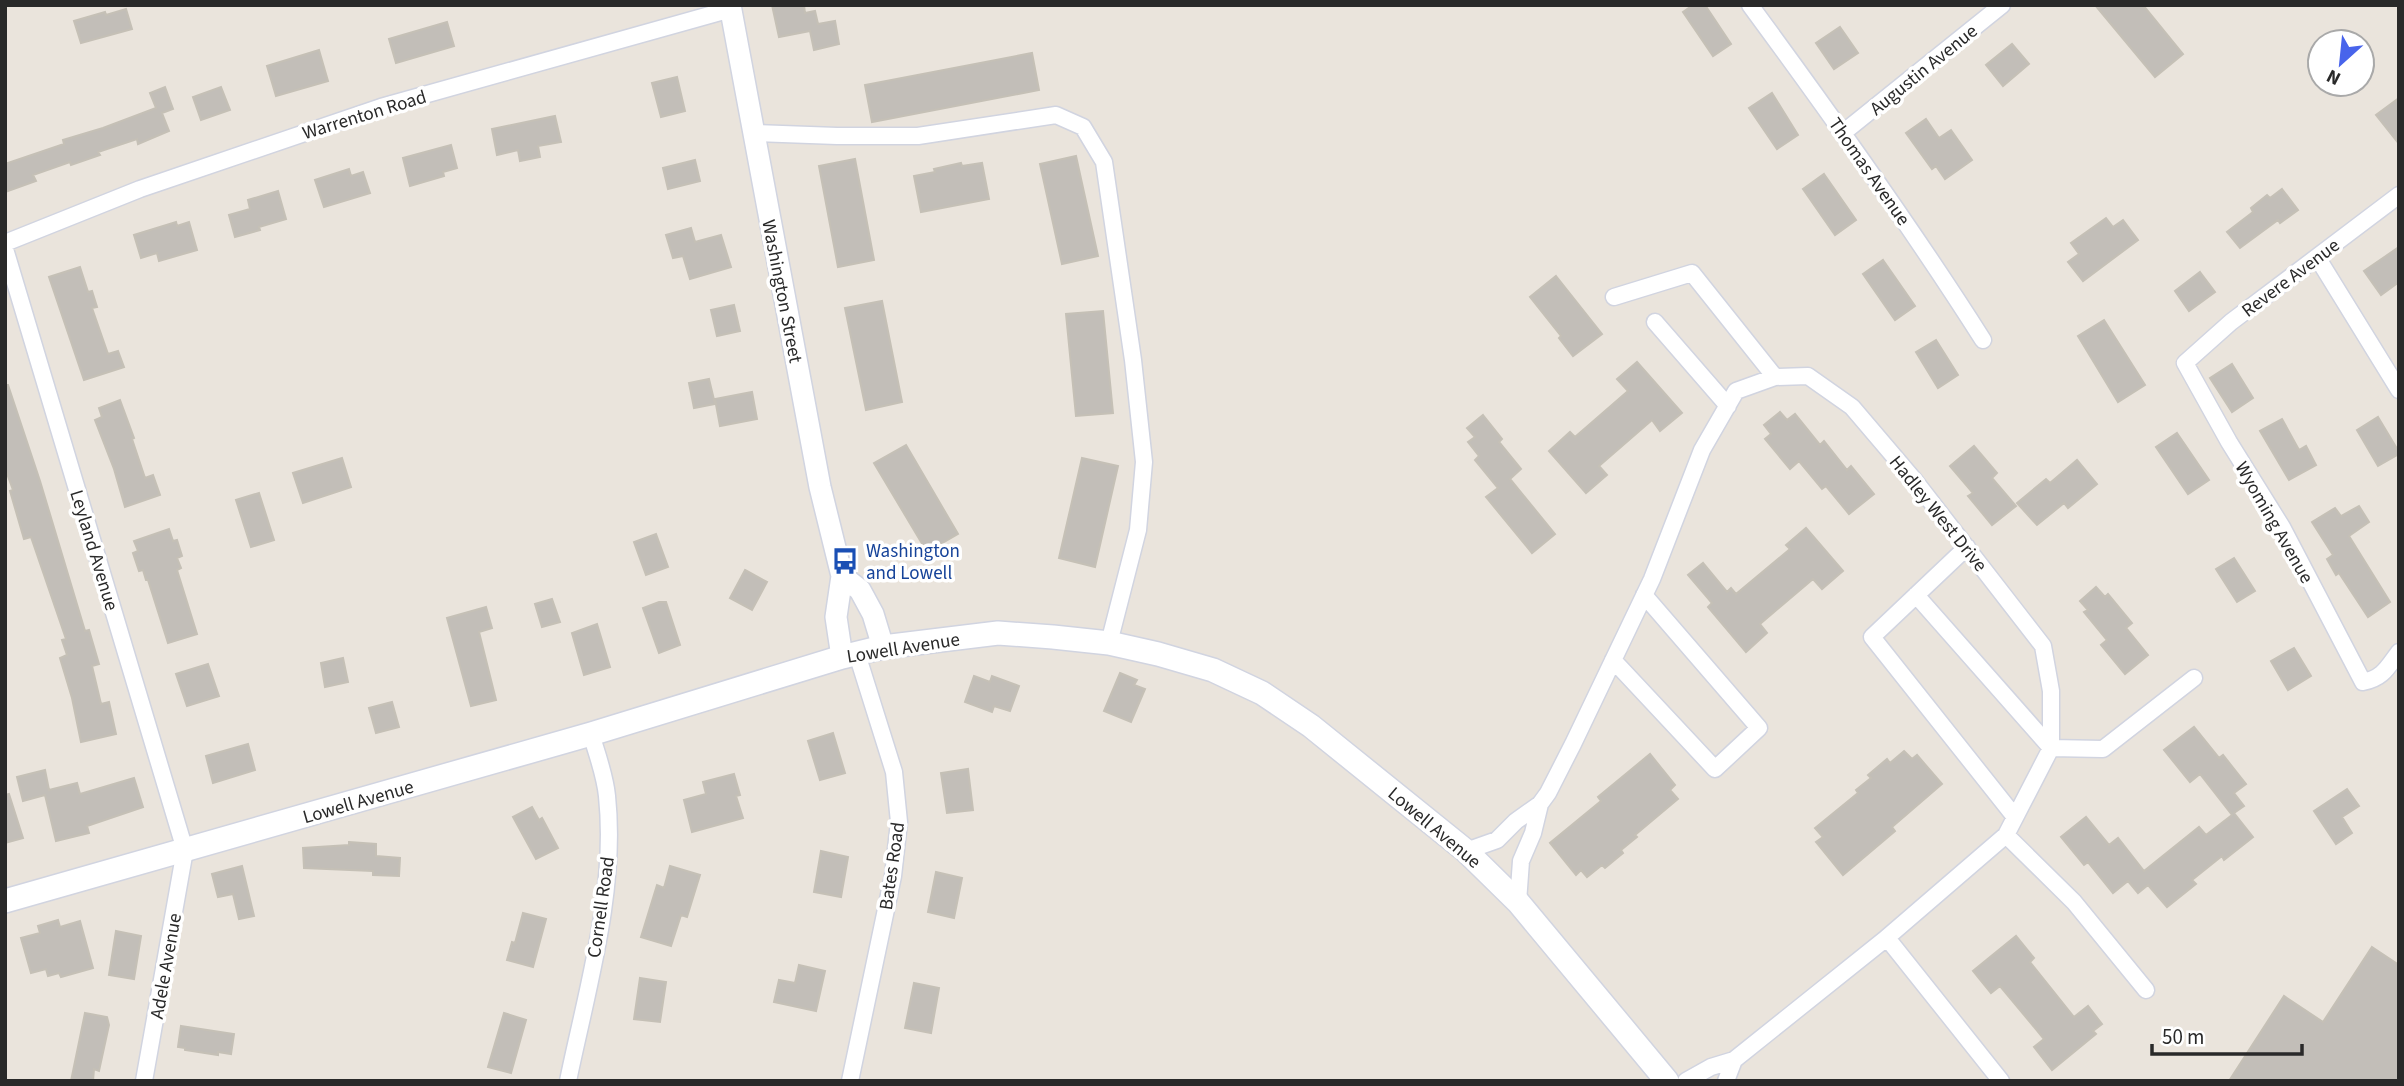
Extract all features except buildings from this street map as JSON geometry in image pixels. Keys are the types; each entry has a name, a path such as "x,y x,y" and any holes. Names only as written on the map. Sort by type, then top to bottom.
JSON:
{"main road":[{"name":"Lowell Avenue","path":"5,901 592,734 883,647 998,633 1109,643 1213,670 1262,693 1311,726 1466,851 1518,902 1667,1081"}],"street":[{"name":"Thomas Avenue","path":"1750,5 1844,132 1931,258 1983,340"},
{"name":"Augustin Avenue","path":"1844,132 2002,5"},
{"name":"Washington Street","path":"731,7 820,487 842,576 836,617 849,656"},
{"name":"Warrenton Road","path":"5,243 140,189 380,107 731,7"},
{"path":"753,133 918,136 1056,115 1083,127 1104,162 1133,360 1144,462 1138,530 1109,643"},
{"name":"Revere Avenue","path":"2185,363 2231,322 2399,195"},
{"name":"Leyland Avenue","path":"5,249 185,850"},
{"path":"2317,257 2399,390"},
{"path":"1614,297 1692,273 1775,377"},
{"path":"1655,322 1728,406"},
{"name":"Wyoming Avenue","path":"2185,363 2229,442 2282,527 2362,682 2375,680 2385,672 2399,652"},
{"name":"Hadley West Drive","path":"1466,851 1497,840 1516,821 1540,804 1548,793 1644,595 1702,450 1737,391 1775,377 1808,376 1852,407 1915,481 2043,646 2051,691 2051,748 2006,835 1886,938 1734,1060 1711,1067 1686,1081"},
{"path":"1967,547 1872,637 2015,817"},
{"path":"842,576 860,590 873,614 883,647"},
{"path":"1613,660 1715,769 1759,728 1644,595"},
{"path":"1916,595 2051,748 2103,749 2194,678"},
{"name":"Bates Road","path":"849,656 870,701 894,772 899,822 893,876 850,1081"},
{"name":"Cornell Road","path":"568,1081 603,909 609,852 607,792 592,734"},
{"name":"Hadley West Drive","path":"1518,902 1521,861 1533,833 1540,804"},
{"path":"2006,835 2074,902 2146,990"},
{"name":"Adele Avenue","path":"144,1081 185,850"},
{"path":"1886,938 2001,1081"},
{"path":"1726,1081 1734,1060"}],"place":[{"name":"Washington and Lowell","path":"845,561"}]}
